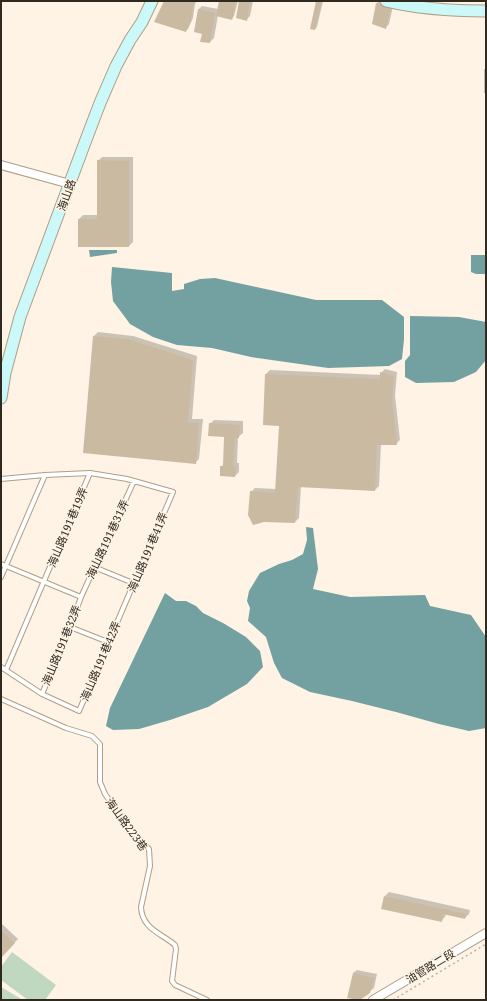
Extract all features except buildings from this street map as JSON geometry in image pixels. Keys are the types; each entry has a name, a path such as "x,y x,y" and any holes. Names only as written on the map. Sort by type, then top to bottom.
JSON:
{"main road":[{"name":"海山路","path":"1,398 5,373 20,317 100,103 116,66 142,22 152,1"},
{"path":"386,1 404,5 429,5 486,11"}],"street":[{"path":"1,165 70,184"},
{"name":"油管路二段","path":"373,1000 486,933"}],"lane":[{"path":"1,479 90,473 134,481"},
{"name":"海山路191巷19弄","path":"6,670 90,473"},
{"path":"1,577 45,475"},
{"name":"海山路191巷41弄","path":"121,612 172,492 134,481"},
{"name":"海山路191巷31弄","path":"81,597 134,481"},
{"path":"1,564 81,597"},
{"path":"94,567 133,583"},
{"name":"海山路191巷32弄","path":"42,694 81,597"},
{"name":"海山路191巷42弄","path":"42,694 79,711 121,612"},
{"path":"70,626 108,642"},
{"path":"1,667 42,694"},
{"name":"海山路223巷","path":"1,699 66,728 92,736 100,744 100,782 105,794 148,849 150,866 141,907 143,920 152,930 175,945 176,948 172,981 175,985 207,1000"}],"path":[{"path":"393,1000 486,944"}],"green space":[{"path":"12,952 56,985 45,1000 28,1000 1,980 1,967"},
{"path":"1,987 23,1000 1,1000"}],"water":[{"path":"89,250 117,250 117,253 90,257"},
{"path":"471,255 486,255 486,274 476,274 471,272"},
{"path":"112,267 172,273 172,291 184,289 184,284 200,279 215,278 316,300 382,300 404,317 402,359 389,366 328,368 251,357 212,348 177,345 153,337 130,324 113,301 111,282"},
{"path":"410,316 459,317 486,322 486,360 476,372 454,382 416,383 405,377 405,361 410,355"},
{"path":"306,527 313,528 318,569 313,589 350,597 425,595 430,606 471,615 486,637 486,728 469,731 439,724 352,701 310,692 282,678 274,663 266,637 248,621 250,608 247,601 249,591 260,573 303,554 307,540"},
{"path":"165,593 176,601 186,601 196,606 203,613 246,637 260,651 263,667 247,684 208,707 139,729 113,730 106,726 110,708"}]}
